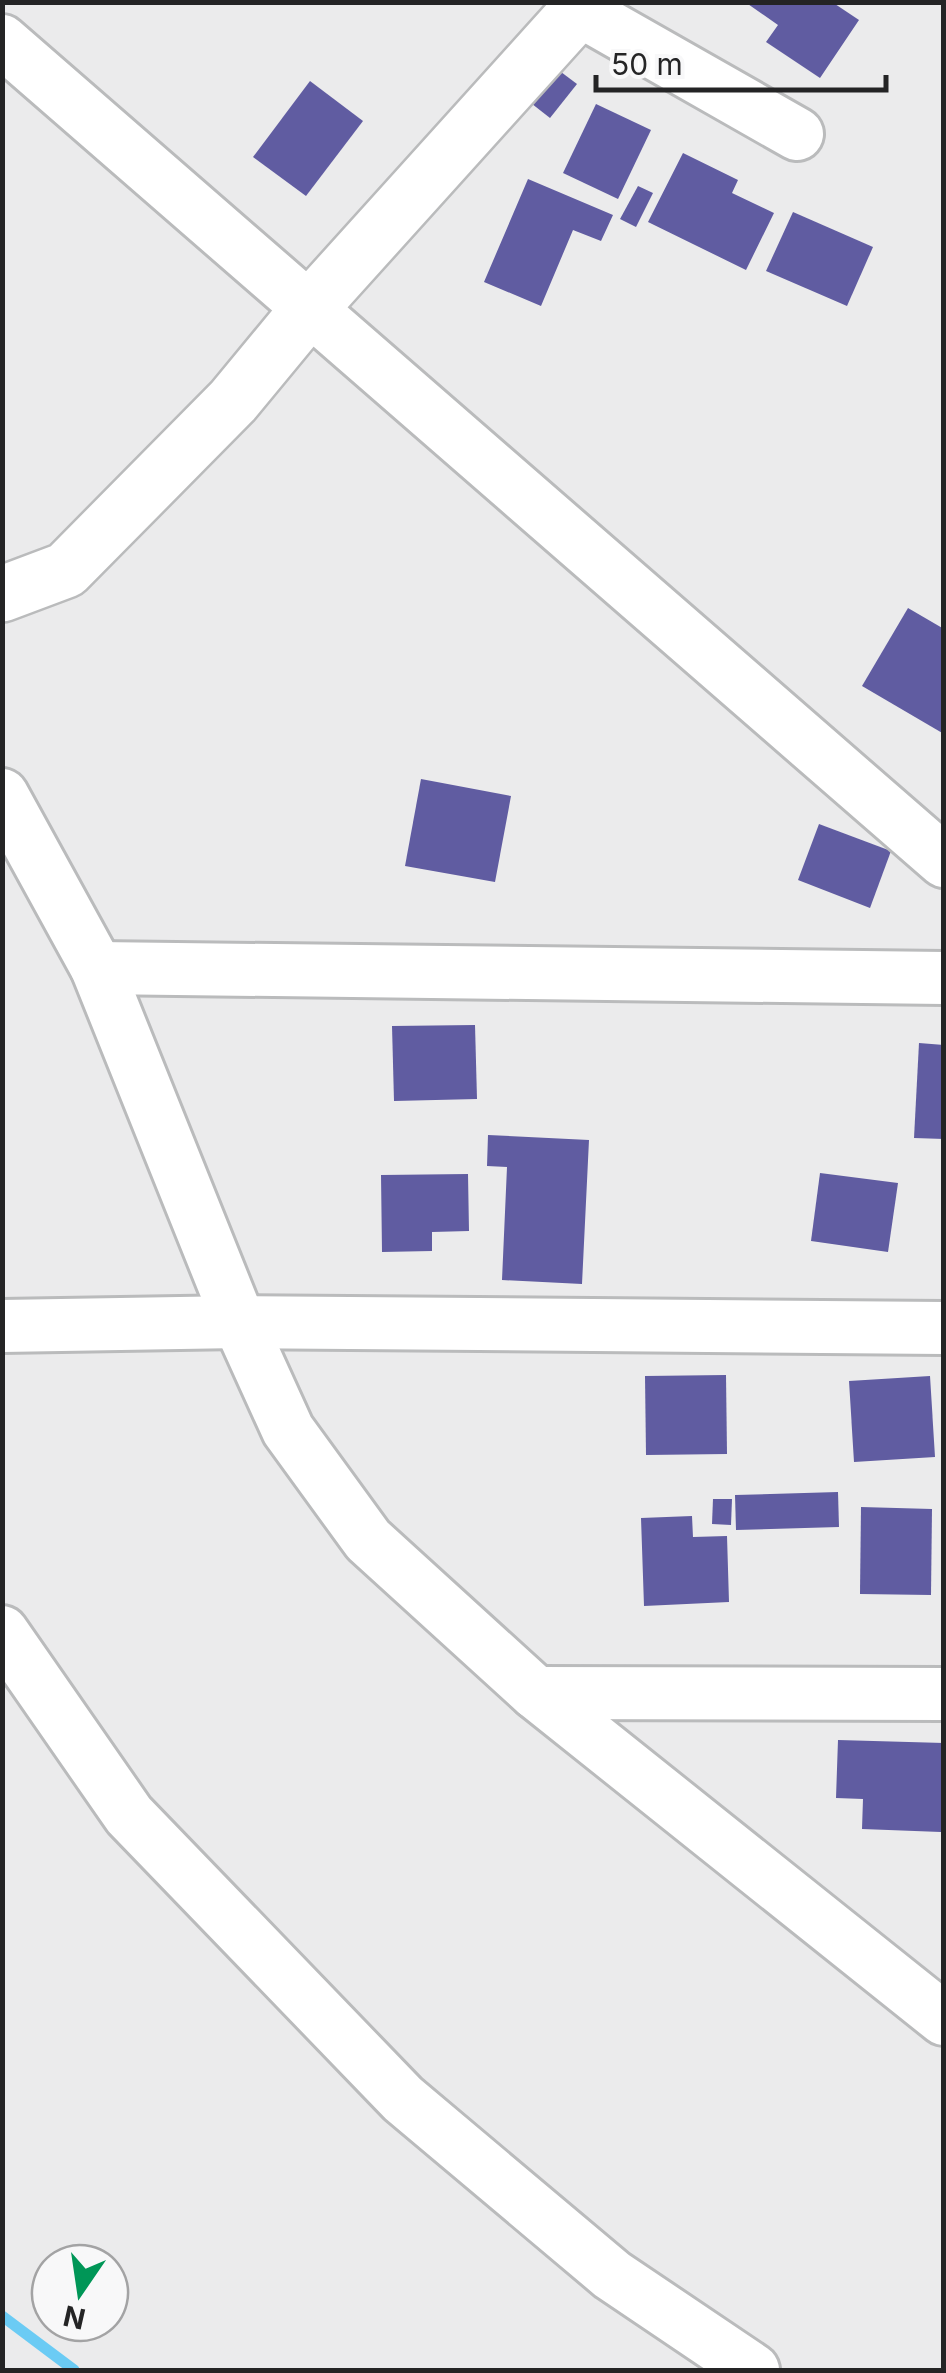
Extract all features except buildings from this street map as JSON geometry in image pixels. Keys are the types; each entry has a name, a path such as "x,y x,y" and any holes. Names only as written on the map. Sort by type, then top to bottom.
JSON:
{"main road":[{"path":"2,594 66,570 233,401 309,309 583,6"}],"street":[{"path":"583,6 797,134"},
{"path":"2,42 944,861"},
{"path":"2,796 97,968 239,1322 288,1430 368,1540 536,1693 944,2019"},
{"path":"97,968 944,978"},
{"path":"2,1326 239,1322 944,1328"},
{"path":"2,1632 129,1815 404,2099 612,2275 752,2370"},
{"path":"536,1693 944,1694"}],"waterway":[{"path":"2,2316 74,2370"}]}
